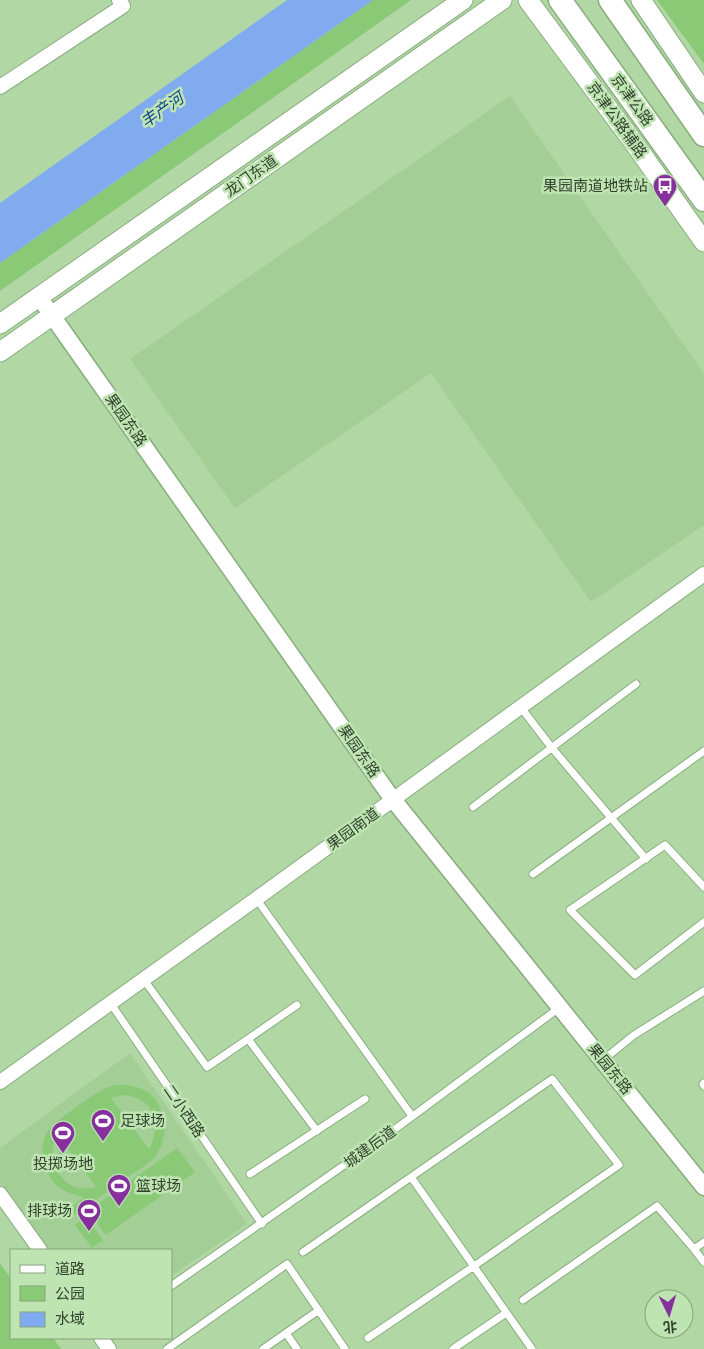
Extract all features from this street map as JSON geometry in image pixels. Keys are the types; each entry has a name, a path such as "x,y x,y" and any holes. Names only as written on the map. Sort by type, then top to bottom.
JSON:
{"highway":[{"name":"京津公路","path":"560,0 704,200"},
{"path":"610,0 704,135"}],"main road":[{"name":"龙门东道","path":"0,324 463,0"},
{"name":"龙门东道","path":"0,352 502,0"},
{"name":"京津公路辅路","path":"528,0 634,143 704,242"},
{"path":"640,0 704,93"}],"street":[{"path":"0,87 123,6 119,0"},
{"name":"果园东路","path":"42,295 395,796 605,1058 704,1175"},
{"name":"果园南道","path":"0,1074 109,1001 255,897 519,705 704,567"},
{"name":"果园南道","path":"519,705 704,574"},
{"name":"果园南道","path":"0,1082 109,1001"},
{"name":"果园东路","path":"605,1058 704,1187"},
{"path":"0,1194 39,1249"}],"lane":[{"path":"473,806 636,684"},
{"path":"519,705 552,748 646,859"},
{"path":"533,874 704,751"},
{"path":"704,887 665,844 570,910 635,975 704,922"},
{"path":"255,897 412,1116"},
{"path":"142,978 206,1067 297,1005"},
{"path":"605,1058 634,1035 704,991"},
{"name":"二小西路","path":"109,1001 262,1224"},
{"name":"城建后道","path":"172,1285 383,1138 562,1005"},
{"path":"248,1039 317,1131"},
{"path":"303,1252 552,1079 619,1165 368,1338"},
{"path":"250,1174 365,1099"},
{"path":"411,1177 532,1349"},
{"path":"523,1300 657,1206 704,1262"},
{"path":"694,1249 704,1242"},
{"path":"167,1349 288,1264 345,1349"},
{"path":"263,1349 319,1310"},
{"path":"453,1349 506,1313"},
{"path":"286,1333 297,1349"}],"shaded area":[{"path":"510,96 704,374 704,525 591,602 431,373 235,508 130,359"},
{"path":"130,1053 247,1224 172,1275 172,1249 46,1249 0,1182 0,1148"}],"green space":[{"path":"373,0 411,0 0,291 0,263"},
{"path":"657,0 703,0 704,64"},
{"path":"114,1085 140,1088 155,1099 161,1110 164,1124 161,1146 151,1161 75,1215 70,1208 84,1197 71,1194 62,1189 49,1176 42,1153 45,1138 51,1127 83,1102","holes":["121,1095 132,1096 148,1105 155,1121 153,1140 149,1149 111,1098","58,1135 96,1187 75,1187 66,1182 61,1176 54,1163 53,1156 54,1141"]},
{"name":"投掷场地","path":"60,1144 74,1165 59,1169"},
{"path":"177,1148 195,1172 106,1235 88,1211"},
{"name":"排球场","path":"86,1217 103,1240 92,1248 75,1225"},
{"path":"0,1263 10,1278 10,1339 54,1339 61,1349 0,1349"}],"water":[{"name":"丰产河","path":"287,0 373,0 0,263 0,203"}],"place":[{"name":"果园南道地铁站","path":"665,207"},
{"name":"足球场","path":"103,1142"},
{"name":"投掷场地","path":"63,1154"},
{"name":"篮球场","path":"119,1207"},
{"name":"排球场","path":"89,1232"}]}
